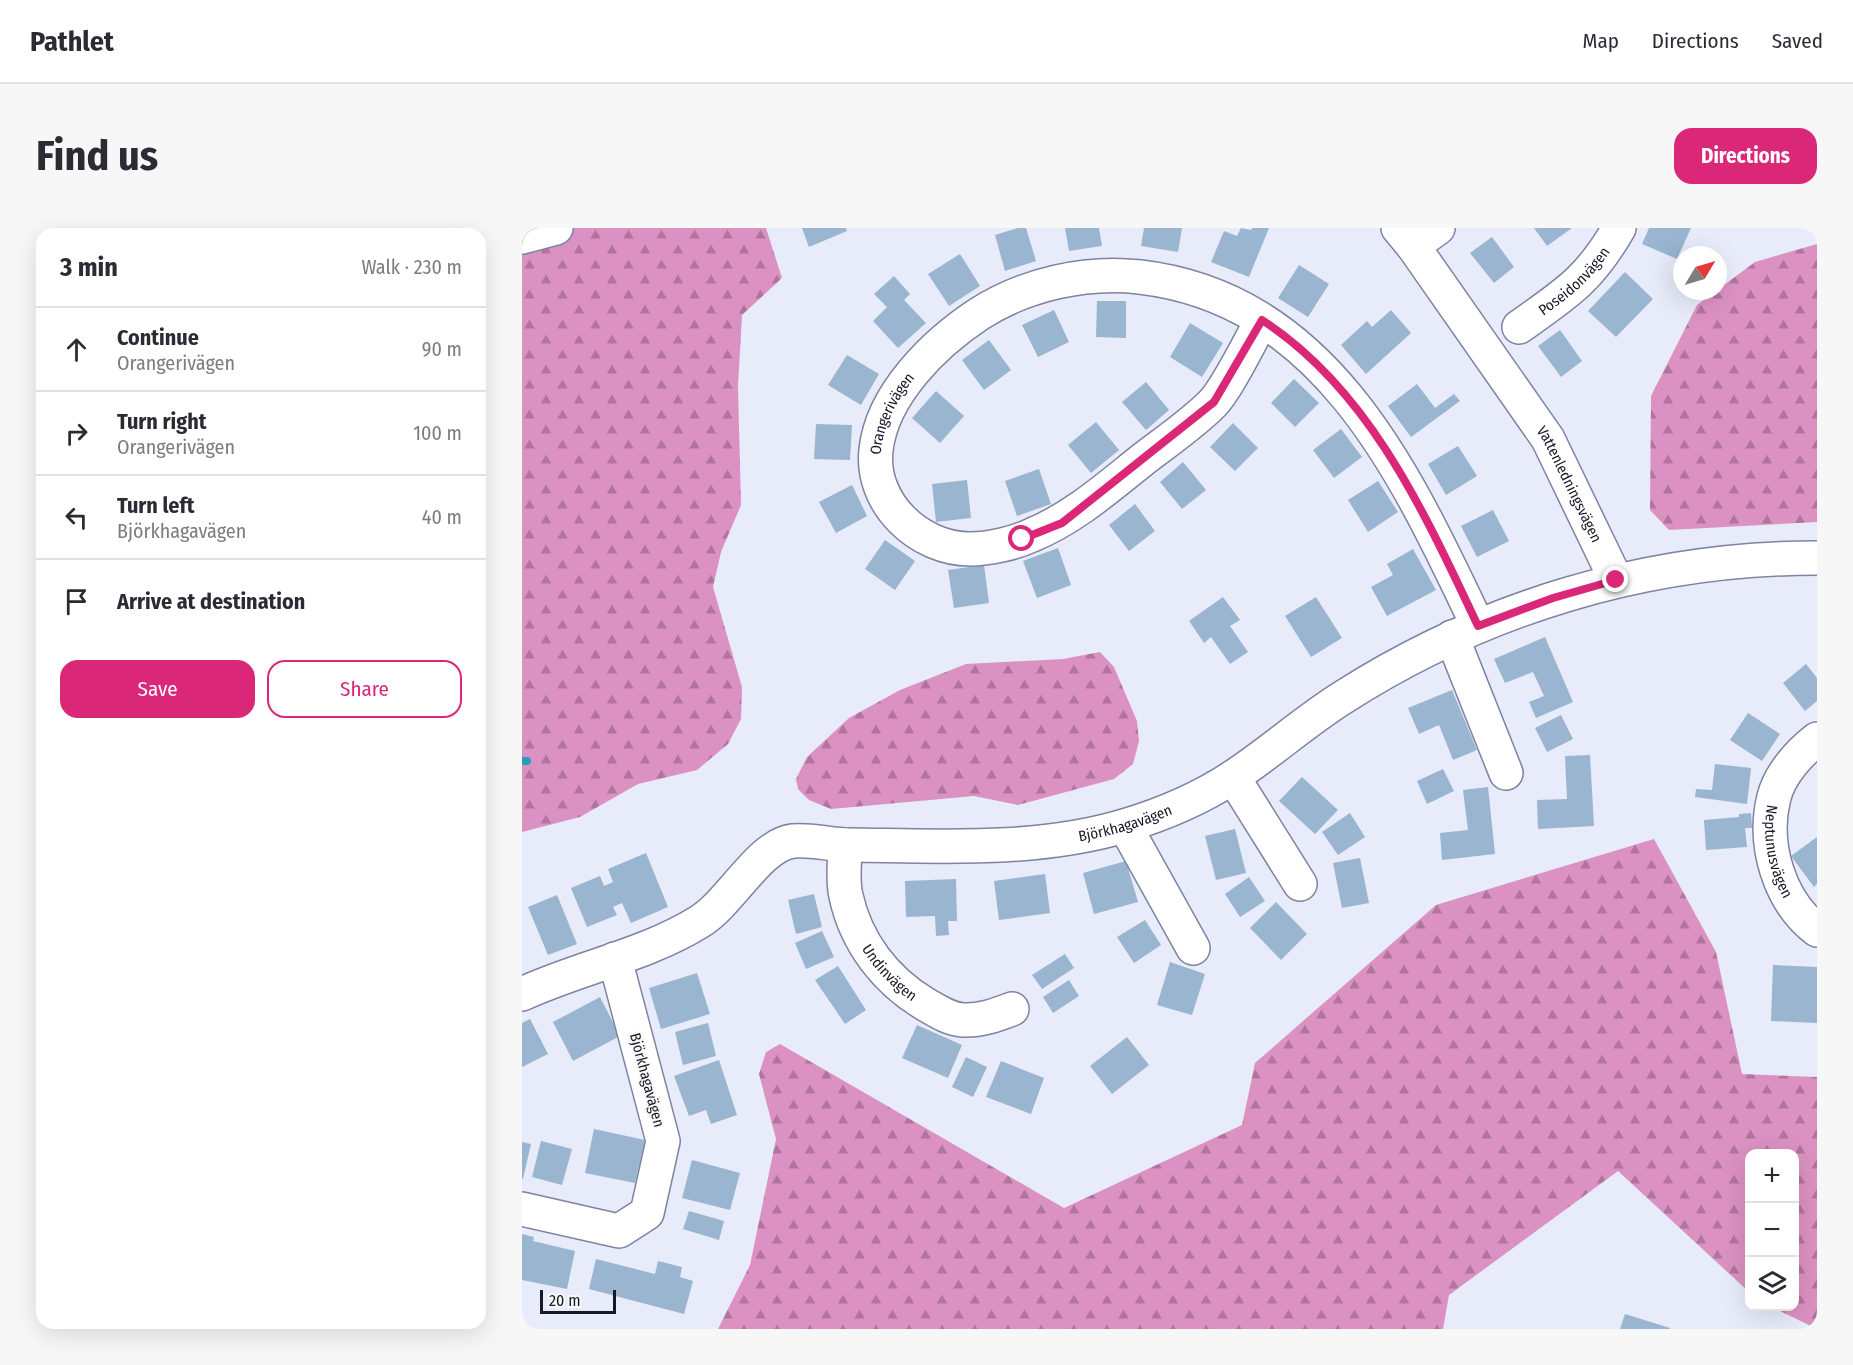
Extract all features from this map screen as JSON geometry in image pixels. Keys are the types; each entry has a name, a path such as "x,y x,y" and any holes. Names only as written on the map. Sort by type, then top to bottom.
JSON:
{"street":[{"path":"522,237 556,228"},
{"name":"Poseidonvägen","path":"1519,327 1576,287 1602,259 1619,228"},
{"name":"Vattenledningsvägen","path":"1417,234 1548,439 1616,580"},
{"name":"Orangerivägen","path":"1262,320 1214,402 1062,523 1022,539 970,549 938,543 908,527 888,503 877,477 876,449 885,419 899,391 928,357 968,321 992,306 1036,288 1079,278 1123,276 1167,281 1216,295 1262,320 1307,353 1340,386 1384,448 1419,505 1465,631 1506,773"},
{"path":"1616,580 1695,566 1767,558 1817,558"},
{"name":"Björkhagavägen","path":"522,994 615,958 700,921 733,892 764,854 776,846 794,841 845,845 1003,845 1065,839 1125,826 1204,793 1233,777 1340,699 1400,663 1465,631 1553,598 1616,580"},
{"name":"Neptunusvägen","path":"1817,739 1788,770 1774,797 1770,838 1780,882 1803,919 1817,930"},
{"path":"1233,777 1300,884"},
{"path":"1125,826 1193,948"},
{"name":"Undinvägen","path":"845,845 845,893 854,924 885,973 907,993 941,1014 960,1020 980,1020 1012,1009"},
{"name":"Björkhagavägen","path":"522,1209 619,1231 647,1213 663,1141 615,958"}],"green space":[{"path":"522,228 766,228 782,278 742,315 738,387 741,505 721,552 713,587 742,687 741,719 728,744 697,770 638,784 580,817 522,832"},
{"path":"1817,244 1817,522 1669,530 1650,510 1651,396 1697,305 1704,300 1727,300 1727,283 1755,262"},
{"path":"1100,652 1114,667 1137,721 1139,741 1133,764 1114,779 1018,805 974,796 831,809 809,800 798,789 796,779 807,757 849,718 900,690 966,664 1063,659"},
{"path":"1654,839 1716,952 1742,1074 1817,1077 1817,1329 1780,1311 1799,1311 1799,1149 1745,1149 1745,1288 1618,1171 1449,1295 1443,1329 718,1329 750,1265 776,1139 759,1074 766,1052 780,1044 1064,1208 1242,1125 1255,1063 1436,905"}],"building":[{"path":"802,228 846,228 847,231 809,247"},
{"path":"1026,228 1036,261 1005,271 995,235"},
{"path":"1065,228 1099,228 1102,246 1069,251"},
{"path":"1144,228 1182,228 1178,252 1141,246"},
{"path":"1241,228 1251,230 1252,228 1269,228 1249,277 1211,262 1224,231 1237,236"},
{"path":"1534,228 1572,228 1547,246"},
{"path":"1649,228 1691,228 1683,246 1673,246 1673,257 1642,244"},
{"path":"1492,237 1514,267 1494,283 1470,253"},
{"path":"960,254 980,286 949,306 928,274"},
{"path":"1299,265 1329,284 1308,317 1278,298"},
{"path":"1625,272 1653,299 1616,337 1588,311"},
{"path":"894,276 910,294 904,300 926,323 898,348 873,321 887,307 874,294"},
{"path":"1097,301 1126,301 1126,338 1096,337"},
{"path":"1054,310 1069,342 1038,357 1022,325"},
{"path":"1391,310 1411,333 1366,374 1341,345 1367,321 1372,327"},
{"path":"1190,323 1223,343 1202,377 1170,357"},
{"path":"1560,330 1582,361 1561,377 1538,346"},
{"path":"989,340 1011,370 984,390 962,360"},
{"path":"847,355 879,374 861,405 828,385"},
{"path":"1294,379 1319,403 1295,427 1271,403"},
{"path":"1146,382 1169,410 1146,430 1122,402"},
{"path":"1417,384 1435,408 1454,394 1460,401 1411,437 1388,406"},
{"path":"936,391 964,416 940,443 912,418"},
{"path":"1096,422 1119,450 1091,473 1068,445"},
{"path":"1233,423 1258,448 1235,471 1210,447"},
{"path":"816,424 852,425 850,460 814,459"},
{"path":"1341,429 1362,457 1334,478 1313,450"},
{"path":"1458,446 1477,476 1446,495 1428,464"},
{"path":"1183,462 1206,490 1182,509 1160,482"},
{"path":"1039,469 1051,504 1017,516 1005,481"},
{"path":"967,480 971,518 936,522 932,484"},
{"path":"1378,481 1398,512 1368,532 1348,500"},
{"path":"852,485 867,516 836,533 819,502"},
{"path":"1135,504 1155,531 1129,551 1109,525"},
{"path":"1493,510 1509,541 1477,557 1461,526"},
{"path":"885,540 915,561 895,590 865,569"},
{"path":"1058,548 1071,585 1037,598 1023,561"},
{"path":"1413,549 1436,590 1387,616 1371,587 1393,575 1387,564"},
{"path":"984,565 989,603 954,608 948,570"},
{"path":"1223,597 1240,620 1230,626 1248,652 1230,664 1211,637 1204,643 1189,621"},
{"path":"1316,597 1342,638 1311,657 1285,616"},
{"path":"1545,637 1573,702 1536,718 1529,702 1544,696 1533,672 1505,683 1494,659"},
{"path":"1806,664 1817,678 1817,701 1805,711 1783,683"},
{"path":"1452,690 1477,750 1453,760 1439,725 1419,734 1408,708"},
{"path":"1748,713 1780,734 1762,761 1730,740"},
{"path":"1561,715 1573,739 1547,752 1535,728"},
{"path":"1590,755 1594,826 1538,829 1537,800 1567,799 1565,756"},
{"path":"1715,764 1751,768 1747,804 1695,797 1696,789 1712,790"},
{"path":"1443,769 1454,791 1427,804 1417,781"},
{"path":"1302,777 1338,810 1315,834 1279,801"},
{"path":"1488,787 1495,854 1442,860 1440,833 1468,830 1463,790"},
{"path":"1350,813 1365,837 1338,855 1322,832"},
{"path":"1751,813 1752,828 1745,828 1747,847 1706,850 1704,820 1739,817 1739,814"},
{"path":"1235,829 1246,873 1216,880 1205,836"},
{"path":"1817,837 1817,884 1814,887 1791,856"},
{"path":"646,853 668,907 631,923 622,903 613,907 617,915 587,927 571,888 600,876 604,886 613,882 608,869"},
{"path":"1360,858 1369,903 1342,908 1333,863"},
{"path":"1126,861 1138,902 1094,914 1083,873"},
{"path":"1045,874 1050,913 999,920 994,881"},
{"path":"1249,877 1265,901 1240,917 1225,894"},
{"path":"956,879 957,921 948,921 949,935 936,936 935,916 906,917 905,881"},
{"path":"814,894 822,927 796,934 788,900"},
{"path":"557,895 577,944 548,955 528,907"},
{"path":"1276,902 1307,934 1281,960 1250,928"},
{"path":"1145,920 1161,945 1134,963 1117,937"},
{"path":"822,931 834,957 806,969 795,943"},
{"path":"1065,954 1074,968 1042,989 1032,975"},
{"path":"1170,962 1205,974 1192,1015 1157,1005"},
{"path":"1773,965 1817,967 1817,1023 1771,1021"},
{"path":"838,966 866,1010 845,1024 815,980"},
{"path":"697,973 710,1014 661,1029 649,988"},
{"path":"1069,980 1079,996 1053,1013 1043,997"},
{"path":"600,997 620,1036 573,1061 553,1022"},
{"path":"530,1019 548,1054 522,1067 522,1023"},
{"path":"708,1023 716,1056 683,1065 675,1032"},
{"path":"917,1025 962,1045 948,1078 902,1058"},
{"path":"1127,1037 1149,1065 1112,1094 1090,1066"},
{"path":"966,1057 987,1067 973,1097 952,1087"},
{"path":"719,1060 737,1115 711,1124 706,1110 689,1116 674,1076"},
{"path":"1001,1061 1044,1078 1031,1114 986,1097"},
{"path":"594,1129 645,1140 635,1183 585,1173"},
{"path":"541,1141 572,1149 562,1185 532,1177"},
{"path":"522,1142 531,1144 523,1179 522,1179"},
{"path":"692,1160 740,1173 730,1210 682,1198"},
{"path":"689,1211 724,1221 719,1240 683,1229"},
{"path":"522,1234 534,1237 533,1241 575,1251 567,1289 522,1280"},
{"path":"596,1259 655,1274 658,1261 682,1267 680,1277 693,1281 684,1314 589,1289"},
{"path":"1625,1314 1670,1328 1670,1329 1620,1329"}],"waterway":[{"path":"522,761 527,761"}],"route":[{"path":"1022,539 1062,523 1214,402 1262,320 1307,353 1340,386 1384,448 1419,505 1478,626 1553,598 1616,580"}]}
